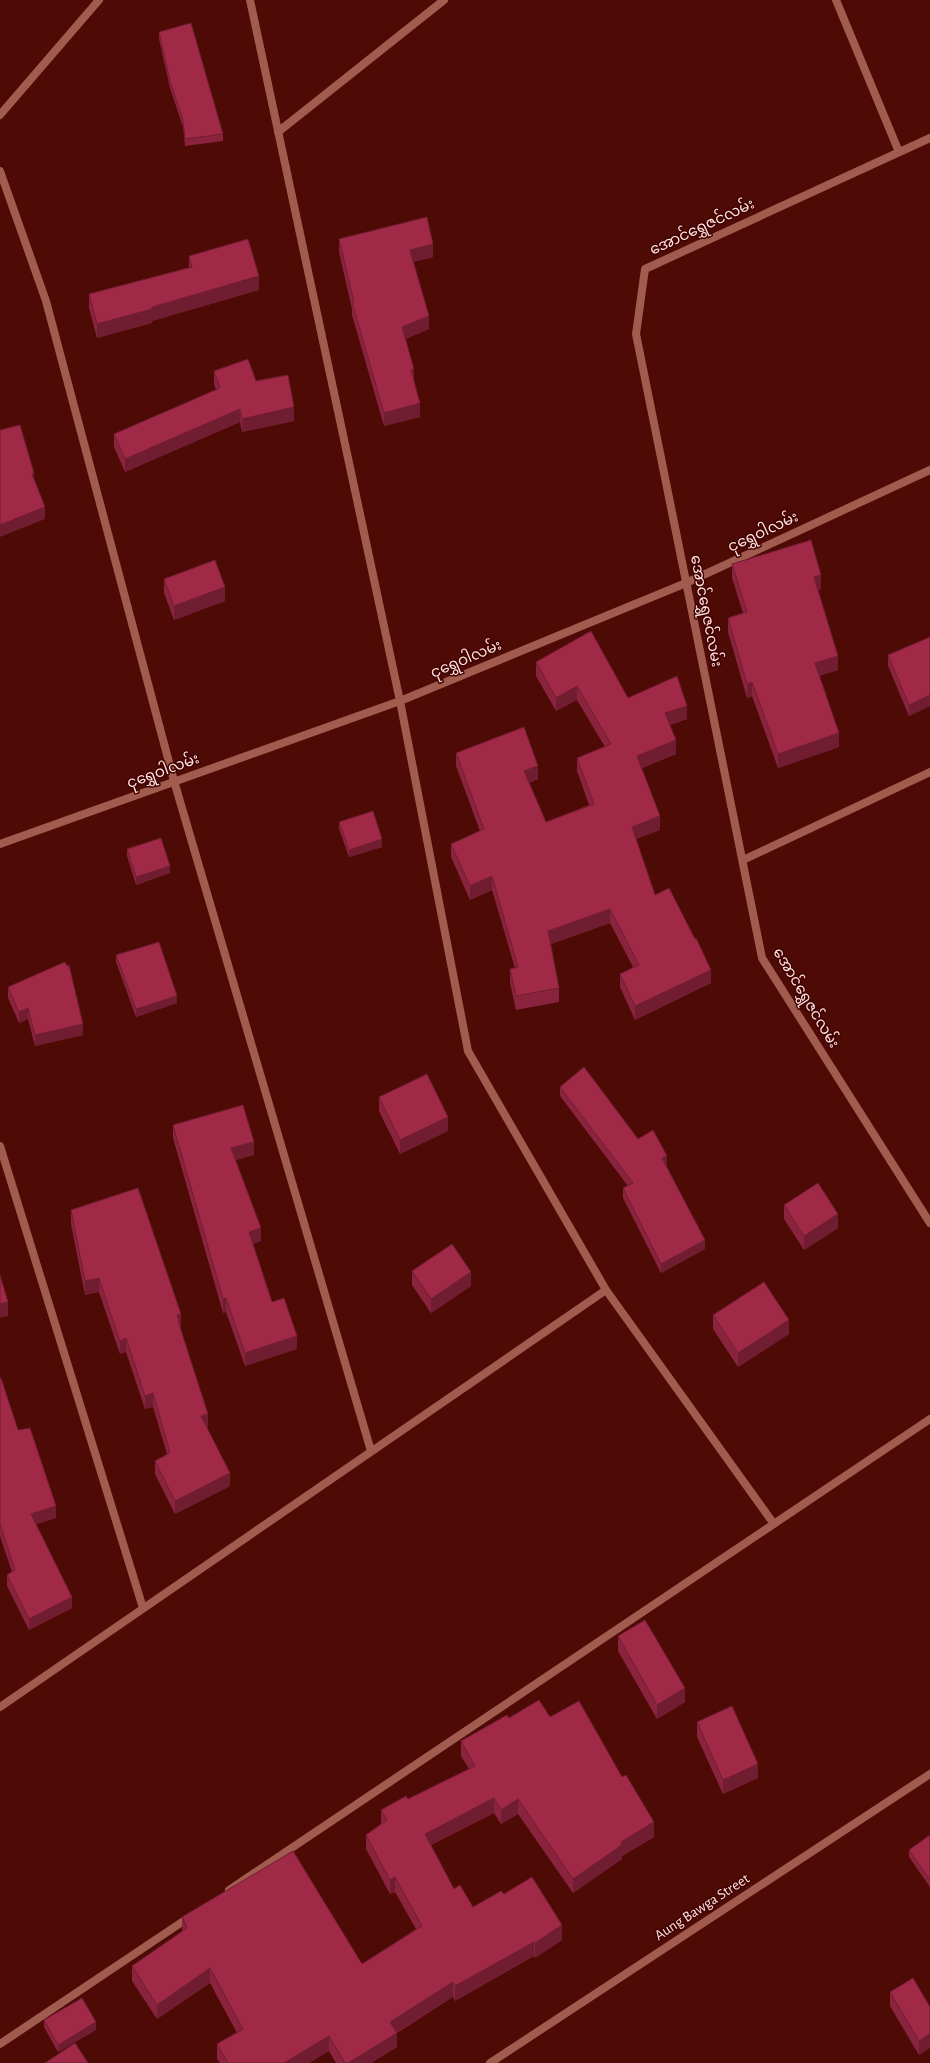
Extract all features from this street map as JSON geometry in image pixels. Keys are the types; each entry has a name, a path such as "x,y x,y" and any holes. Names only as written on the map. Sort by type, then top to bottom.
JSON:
{"street":[{"path":"0,115 99,0"},
{"path":"250,0 400,701 468,1051 606,1290 774,1524"},
{"path":"278,132 444,0"},
{"path":"836,0 899,152"},
{"name":"အောင်ရွှေဇင်လမ်း","path":"930,138 645,269 636,334 762,958 930,1223"},
{"path":"0,171 46,301 174,781 371,1451"},
{"name":"ငုရွှေဝါလမ်း","path":"0,844 400,701 686,583 930,470"},
{"path":"743,860 930,772"},
{"path":"0,1146 143,1608"},
{"path":"0,1707 606,1290"},
{"path":"225,1892 930,1419"},
{"name":"Aung Bawga Street","path":"490,2063 930,1774"},
{"path":"0,2044 198,1910"}],"building":[{"path":"191,23 223,134 185,139 183,120 170,81 159,32"},
{"path":"427,217 433,244 410,250 429,316 402,327 414,369 411,370 420,403 384,413 352,302 354,302 339,239"},
{"path":"248,239 259,276 152,307 152,309 97,324 89,294 192,267 189,256"},
{"path":"248,359 256,381 288,375 294,407 242,419 240,409 125,459 114,434 220,388 214,371"},
{"path":"20,425 34,473 32,474 45,507 0,525 0,430"},
{"path":"811,540 821,575 814,577 838,656 815,663 839,733 778,754 752,682 747,684 728,618 747,612 732,564"},
{"path":"215,560 225,587 174,606 164,579"},
{"path":"591,631 628,698 677,676 687,706 665,713 676,740 637,756 660,816 632,827 655,895 669,888 695,939 696,938 711,970 635,1006 620,974 639,965 610,909 548,931 559,988 516,996 510,969 518,967 492,876 470,886 451,844 484,829 456,753 524,727 538,766 524,771 546,822 594,804 577,758 611,744 577,686 556,698 536,662"},
{"path":"930,637 930,695 909,705 888,655"},
{"path":"373,811 382,839 349,850 339,822"},
{"path":"161,838 170,866 136,877 127,849"},
{"path":"159,942 177,996 136,1009 116,955"},
{"path":"65,962 67,966 69,965 83,1024 35,1035 28,1008 19,1012 8,987"},
{"path":"584,1067 638,1139 653,1130 667,1156 662,1158 705,1240 661,1264 623,1188 633,1183 560,1087"},
{"path":"427,1074 448,1117 400,1140 379,1097"},
{"path":"243,1105 254,1142 231,1148 261,1228 249,1232 272,1302 284,1298 297,1336 245,1353 226,1298 223,1299 173,1125"},
{"path":"818,1183 838,1214 804,1236 784,1205"},
{"path":"138,1188 181,1314 177,1315 178,1321 208,1414 201,1416 230,1473 175,1501 155,1461 170,1453 153,1393 145,1396 126,1338 120,1341 99,1278 85,1281 71,1210"},
{"path":"452,1244 471,1272 431,1299 412,1271"},
{"path":"0,1275 8,1302 0,1304"},
{"path":"764,1282 789,1320 738,1353 713,1315"},
{"path":"0,1378 18,1430 30,1428 56,1506 31,1514 72,1597 29,1619 7,1575 15,1570 0,1524"},
{"path":"645,1620 685,1688 657,1705 618,1636"},
{"path":"539,1700 550,1717 579,1701 622,1777 626,1775 654,1822 621,1842 622,1845 573,1879 518,1799 501,1810 494,1798 425,1834 454,1889 460,1885 473,1907 501,1891 504,1894 532,1877 562,1925 535,1943 534,1942 455,1986 453,1982 390,2022 397,2033 348,2063 345,2063 329,2036 284,2063 228,2063 217,2044 243,2029 210,1968 157,2005 132,1966 187,1928 182,1917 293,1851 362,1964 422,1926 395,1877 390,1880 366,1835 387,1820 381,1810 406,1796 408,1799 475,1766 461,1741 507,1715 509,1718"},
{"path":"732,1706 758,1764 723,1780 697,1722"},
{"path":"930,1835 930,1880 909,1850"},
{"path":"913,1978 930,2007 930,2034 919,2041 890,1992"},
{"path":"82,1998 96,2022 58,2045 44,2020"},
{"path":"75,2043 88,2063 45,2063"}]}
